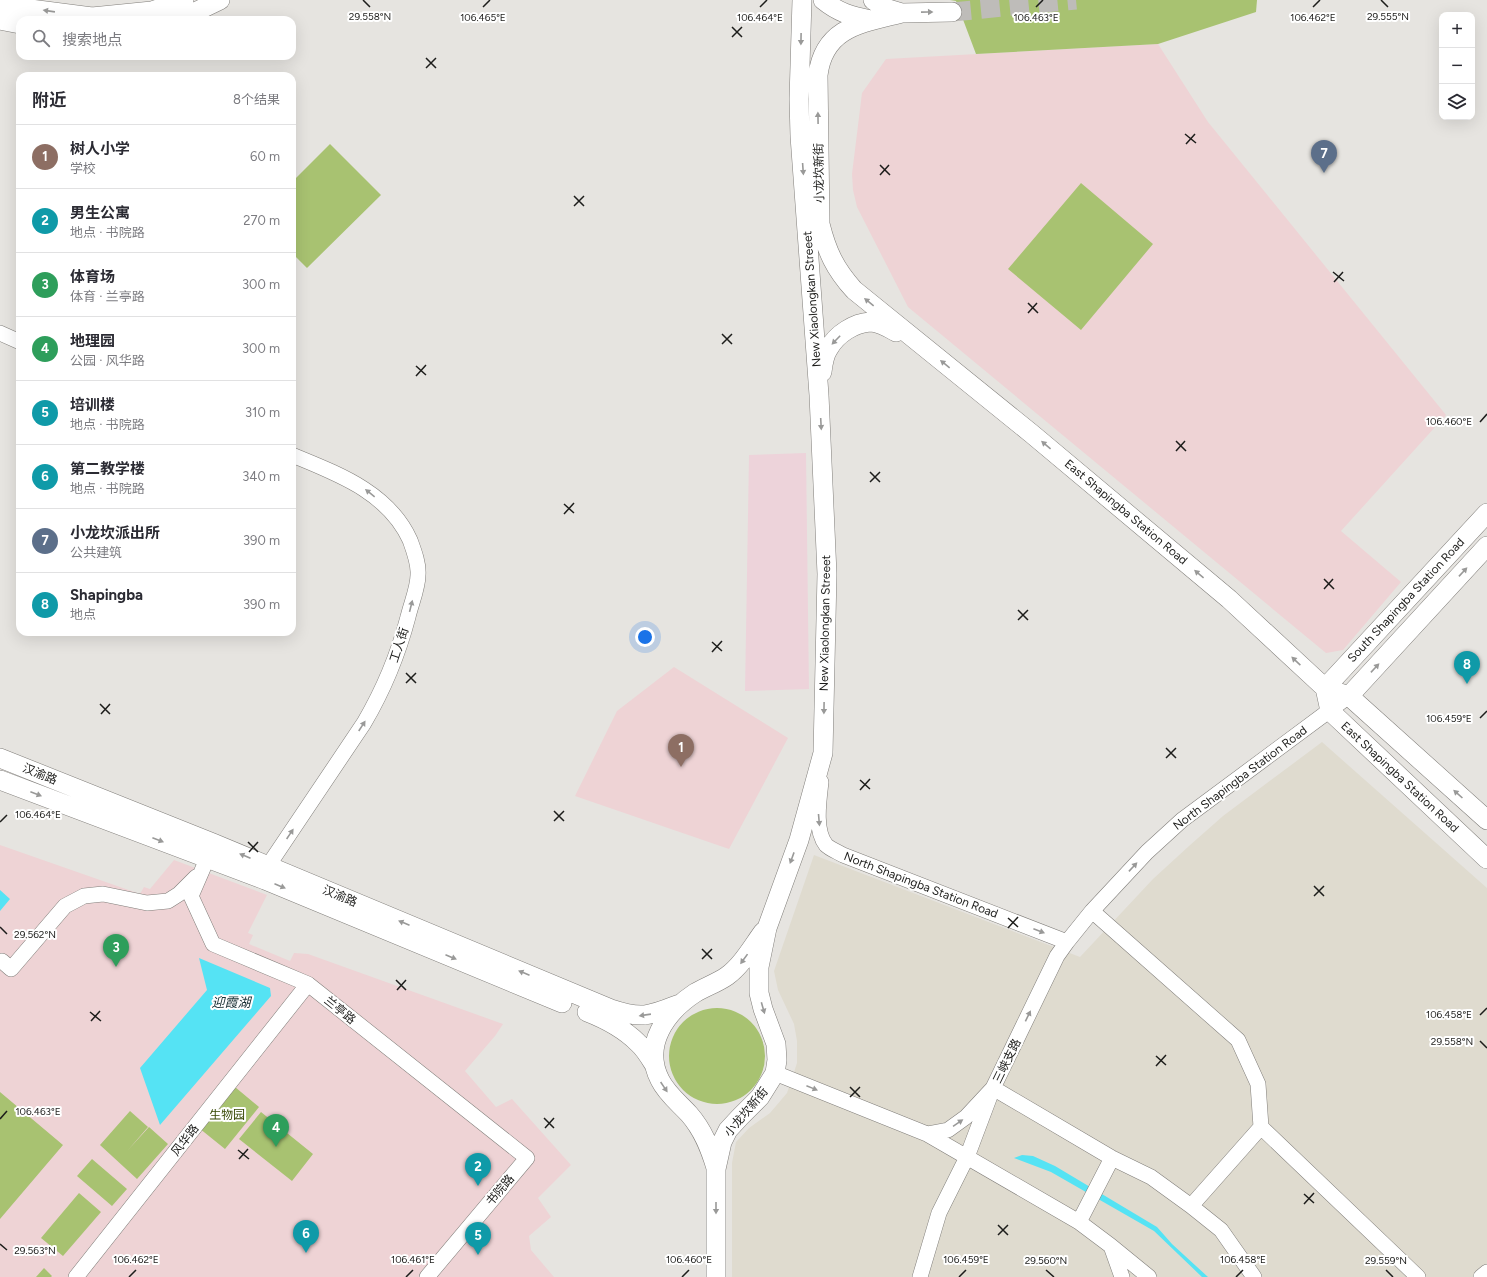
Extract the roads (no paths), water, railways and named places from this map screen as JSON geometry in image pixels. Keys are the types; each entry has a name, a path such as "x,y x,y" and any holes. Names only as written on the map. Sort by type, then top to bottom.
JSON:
{"main road":[{"path":"102,16 152,11 183,11 220,0"},
{"name":"New Xiaolongkan Streeet","path":"716,1169 707,1141 699,1126 666,1090 659,1079 655,1066 653,1049 656,1038 670,1015 682,1003 696,993 716,983 739,966 766,928 799,840 823,753 827,574 819,395 800,136 802,0"},
{"path":"823,0 832,7 849,16 872,20"},
{"path":"873,0 885,8 902,13 952,12"},
{"path":"0,5 84,16"},
{"name":"小龙坎新街","path":"902,13 872,20 848,28 835,37 825,49 820,62 818,75 820,224 825,244 841,275 854,290 921,344"},
{"path":"0,20 16,23"},
{"path":"819,395 824,359 829,348 838,337 858,324 871,322 886,326 921,344"},
{"name":"East Shapingba Station Road","path":"921,344 1032,434 1223,594 1325,688 1349,696 1487,820"},
{"name":"South Shapingba Station Road","path":"1325,688 1487,513"},
{"name":"South Shapingba Station Road","path":"1349,696 1487,546"},
{"path":"1325,688 1330,711"},
{"name":"East Shapingba Station Road","path":"1330,711 1487,859"},
{"name":"汉渝路","path":"0,758 268,866 611,1009 627,1014 641,1016 682,1003"},
{"name":"汉渝路","path":"0,780 204,864 265,880 518,985 602,1018 638,1043 655,1066"},
{"name":"小龙坎新街","path":"716,1277 716,1169 722,1142 728,1130 760,1097 775,1073 777,1060 776,1044 763,1009 759,993 759,967 766,928"}],"street":[{"path":"0,333 16,340"},
{"name":"工人街","path":"268,866 378,700 400,645 418,575 415,552 405,530 388,509 367,490 340,475 296,457"},
{"name":"North Shapingba Station Road","path":"823,753 819,819 821,837 827,846 843,855 1067,942 1092,911 1147,852 1182,820 1349,696"},
{"path":"2,961 11,969 65,906 84,896 103,894 147,903 168,901 178,894 204,864"},
{"name":"兰亭路","path":"204,864 191,896 213,944 308,984 527,1158"},
{"path":"1092,911 1238,1040 1258,1084 1261,1127 1418,1277"},
{"name":"三峡支路","path":"927,1134 948,1130 966,1117 994,1088 1057,956 1067,942"},
{"name":"风华路","path":"76,1277 308,984"},
{"path":"775,1073 927,1134 1078,1222 1111,1246 1149,1277"},
{"path":"920,1277 939,1214 967,1157 994,1088 1112,1158 1151,1177 1191,1206 1221,1230 1254,1277"},
{"path":"1191,1206 1261,1127"},
{"name":"书院路","path":"427,1277 527,1158"},
{"path":"1078,1222 1112,1158"},
{"path":"1111,1246 1122,1277"},
{"path":"1481,1277 1487,1272"}],"water":[{"path":"0,890 10,899 0,911"},
{"name":"迎霞湖","path":"199,958 270,988 271,996 160,1125 140,1068 207,990"},
{"path":"1022,1155 1033,1156 1055,1166 1157,1227 1172,1244 1208,1277 1202,1277 1154,1231 1051,1172 1014,1158"}],"tunnel":[{"path":"952,12 1076,0"}],"place":[{"name":"小龙坎派出所","path":"1324,173"},
{"name":"Shapingba","path":"1467,684"},
{"name":"树人小学","path":"681,767"},
{"name":"体育场","path":"116,967"},
{"name":"地理园","path":"276,1147"},
{"name":"男生公寓","path":"478,1186"},
{"name":"第二教学楼","path":"306,1253"},
{"name":"培训楼","path":"478,1255"}],"park label":[{"name":"生物园","path":"227,1115"}]}
